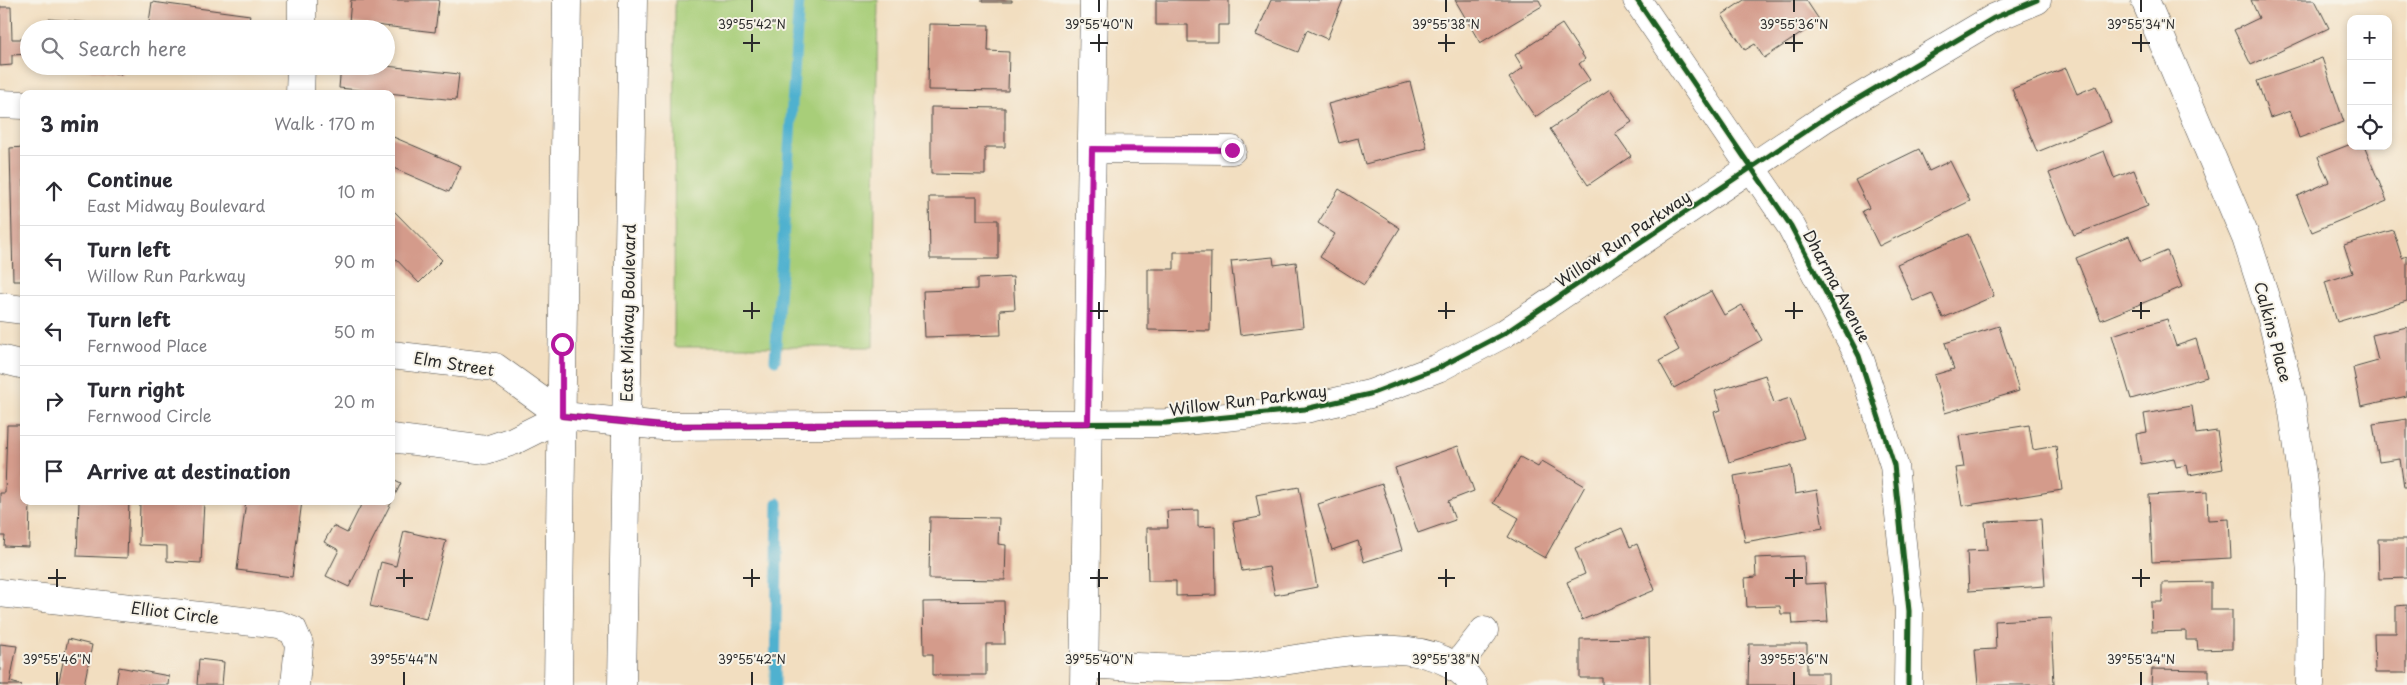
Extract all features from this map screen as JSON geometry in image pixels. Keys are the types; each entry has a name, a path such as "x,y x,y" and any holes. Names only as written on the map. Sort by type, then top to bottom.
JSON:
{"street":[{"path":"302,0 302,20"},
{"path":"558,685 567,0"},
{"name":"East Midway Boulevard","path":"622,685 633,0"},
{"path":"1094,0 1084,674 1151,668 1228,668 1270,665 1360,649 1418,651 1448,662 1464,677 1484,631"},
{"name":"Dharma Avenue","path":"1637,0 1791,226 1859,356 1894,465 1909,611 1908,685"},
{"name":"Willow Run Parkway","path":"562,416 662,426 1166,423 1305,409 1379,390 1438,368 1505,333 1833,113 1994,18 2037,0"},
{"name":"Calkins Place","path":"2145,0 2246,238 2271,316 2291,398 2304,488 2311,573 2310,685"},
{"path":"300,90 301,75"},
{"path":"0,104 20,105"},
{"path":"1092,149 1232,150"},
{"path":"0,307 20,310"},
{"name":"Elm Street","path":"395,354 495,367 562,416"},
{"path":"0,359 20,364"},
{"path":"395,439 486,450 513,441 562,416"},
{"name":"Elliot Circle","path":"0,593 279,625 293,630 299,644 295,685"}],"green space":[{"path":"675,0 878,0 873,347 674,347"}],"building":[{"path":"351,0 439,0 435,32 395,27 395,20 349,20"},
{"path":"982,0 1012,0 1012,2 982,2"},
{"path":"1156,0 1229,0 1229,25 1218,25 1218,42 1188,42 1188,25 1156,25"},
{"path":"1271,0 1343,0 1327,39 1307,30 1298,52 1256,35"},
{"path":"1455,0 1539,0 1542,6 1480,43"},
{"path":"1744,0 1806,0 1820,21 1764,58 1755,44 1745,50 1722,15"},
{"path":"2251,0 2315,0 2329,28 2251,65 2234,30 2259,18"},
{"path":"152,2 250,15 249,20 149,20"},
{"path":"0,7 11,7 12,39 20,39 20,55 12,55 12,65 0,66"},
{"path":"929,24 989,25 988,51 1009,52 1008,91 928,90"},
{"path":"1562,24 1585,59 1579,64 1590,80 1535,117 1509,78 1523,68 1515,55"},
{"path":"2322,58 2344,122 2299,138 2290,111 2270,118 2257,81"},
{"path":"395,67 459,74 456,100 395,94 395,90 339,88 340,75 395,75"},
{"path":"2066,68 2077,94 2096,86 2111,122 2037,152 2012,89"},
{"path":"1410,82 1427,148 1365,164 1358,138 1339,143 1328,104"},
{"path":"1610,89 1632,122 1615,133 1631,156 1588,185 1550,129"},
{"path":"931,107 1005,108 1005,147 985,147 985,175 931,174"},
{"path":"395,138 461,166 449,192 395,169"},
{"path":"2347,146 2347,150 2366,150 2387,201 2312,232 2297,196 2329,182 2318,157"},
{"path":"20,147 20,281 13,281 10,148"},
{"path":"1919,149 1929,171 1950,161 1970,201 1879,246 1862,211 1869,208 1855,180"},
{"path":"2104,151 2114,178 2134,170 2148,206 2074,235 2049,173"},
{"path":"1339,189 1400,228 1364,285 1320,257 1335,234 1318,223"},
{"path":"929,197 977,197 977,220 998,220 998,259 930,259"},
{"path":"395,212 442,260 419,283 395,258"},
{"path":"2393,230 2402,258 2407,256 2407,301 2337,322 2325,282 2353,273 2344,245"},
{"path":"1968,234 1994,296 1943,318 1932,293 1913,301 1897,264"},
{"path":"2129,236 2140,262 2167,251 2182,287 2101,320 2076,258"},
{"path":"1174,252 1211,252 1210,331 1148,330 1148,269 1174,269"},
{"path":"1273,257 1274,265 1296,262 1303,327 1240,335 1231,261"},
{"path":"1013,277 1015,309 1000,310 1001,335 925,337 923,291 977,289 977,279"},
{"path":"1711,291 1724,315 1742,305 1762,340 1674,388 1659,361 1679,350 1662,318"},
{"path":"2167,319 2176,346 2196,339 2207,377 2131,399 2112,335"},
{"path":"1999,326 2019,391 1945,413 1934,375 1954,369 1945,343"},
{"path":"2407,327 2407,396 2361,406 2353,368 2378,361 2372,335"},
{"path":"1765,375 1774,403 1790,398 1804,438 1729,462 1714,412 1721,410 1715,391"},
{"path":"2192,406 2196,434 2217,431 2223,469 2189,475 2187,465 2176,467 2174,458 2141,464 2136,434 2147,432 2144,414"},
{"path":"2407,419 2407,487 2404,487 2400,459 2379,462 2373,424"},
{"path":"7,425 20,425 20,505 30,505 29,547 4,546 5,536 0,536 0,493 5,493"},
{"path":"2029,425 2033,450 2056,446 2062,490 1962,506 1956,468 1964,467 1959,436"},
{"path":"1458,446 1474,491 1448,501 1455,520 1418,533 1395,468"},
{"path":"1520,457 1538,467 1542,461 1585,486 1545,558 1508,537 1519,518 1493,503"},
{"path":"1791,466 1795,494 1817,490 1823,528 1745,542 1734,476"},
{"path":"395,480 401,483 395,495"},
{"path":"1382,484 1402,550 1364,562 1358,541 1332,550 1318,504"},
{"path":"1299,487 1317,587 1275,595 1269,567 1242,571 1233,522 1260,517 1256,495"},
{"path":"2207,492 2208,520 2229,519 2231,558 2152,562 2149,495"},
{"path":"79,505 129,505 127,558 77,556"},
{"path":"140,505 204,505 201,563 167,561 167,546 139,545"},
{"path":"245,505 301,505 292,577 237,570"},
{"path":"361,505 390,505 349,587 326,576 339,550 324,542 333,526 347,533"},
{"path":"1198,510 1198,527 1215,526 1216,595 1176,596 1176,581 1148,581 1147,528 1168,528 1167,511"},
{"path":"930,517 999,518 998,544 1006,545 1005,580 929,579"},
{"path":"2041,519 2045,586 1969,591 1967,551 1987,550 1985,522"},
{"path":"1622,528 1630,547 1637,544 1655,590 1582,620 1567,582 1585,574 1575,548"},
{"path":"404,531 446,541 426,619 370,606 381,562 396,566"},
{"path":"2378,539 2407,539 2407,578 2379,579"},
{"path":"1804,556 1805,584 1825,583 1828,622 1793,624 1792,614 1781,614 1780,606 1747,607 1745,578 1756,577 1755,558"},
{"path":"2211,582 2211,610 2232,610 2232,649 2198,650 2197,640 2186,640 2186,631 2152,632 2151,602 2162,602 2162,583"},
{"path":"1004,601 1005,644 986,644 986,675 933,675 933,654 924,654 923,602"},
{"path":"2407,605 2407,673 2375,673 2374,633 2396,633 2396,606"},
{"path":"2051,618 2054,685 1978,685 1975,650 1996,649 1995,621"},
{"path":"1649,638 1650,685 1602,685 1602,678 1580,678 1580,639"},
{"path":"68,639 92,645 84,685 58,685"},
{"path":"0,644 17,646 10,682 22,685 0,685"},
{"path":"1749,644 1807,644 1807,673 1828,673 1828,685 1748,685"},
{"path":"199,659 224,662 222,685 197,685"},
{"path":"119,667 169,676 168,685 116,685"},
{"path":"2152,669 2209,670 2209,685 2151,685"}],"waterway":[{"path":"775,360 799,0"},
{"path":"775,685 778,503"}],"cycle path":[{"path":"1637,0 1791,226 1859,356 1894,465 1909,611 1908,685"},
{"path":"563,416 662,426 1166,423 1305,409 1370,394 1438,368 1505,333 1825,118 1994,18 2037,0"}],"route":[{"path":"562,344 562,416 662,426 1088,423 1092,149 1232,150"}]}
